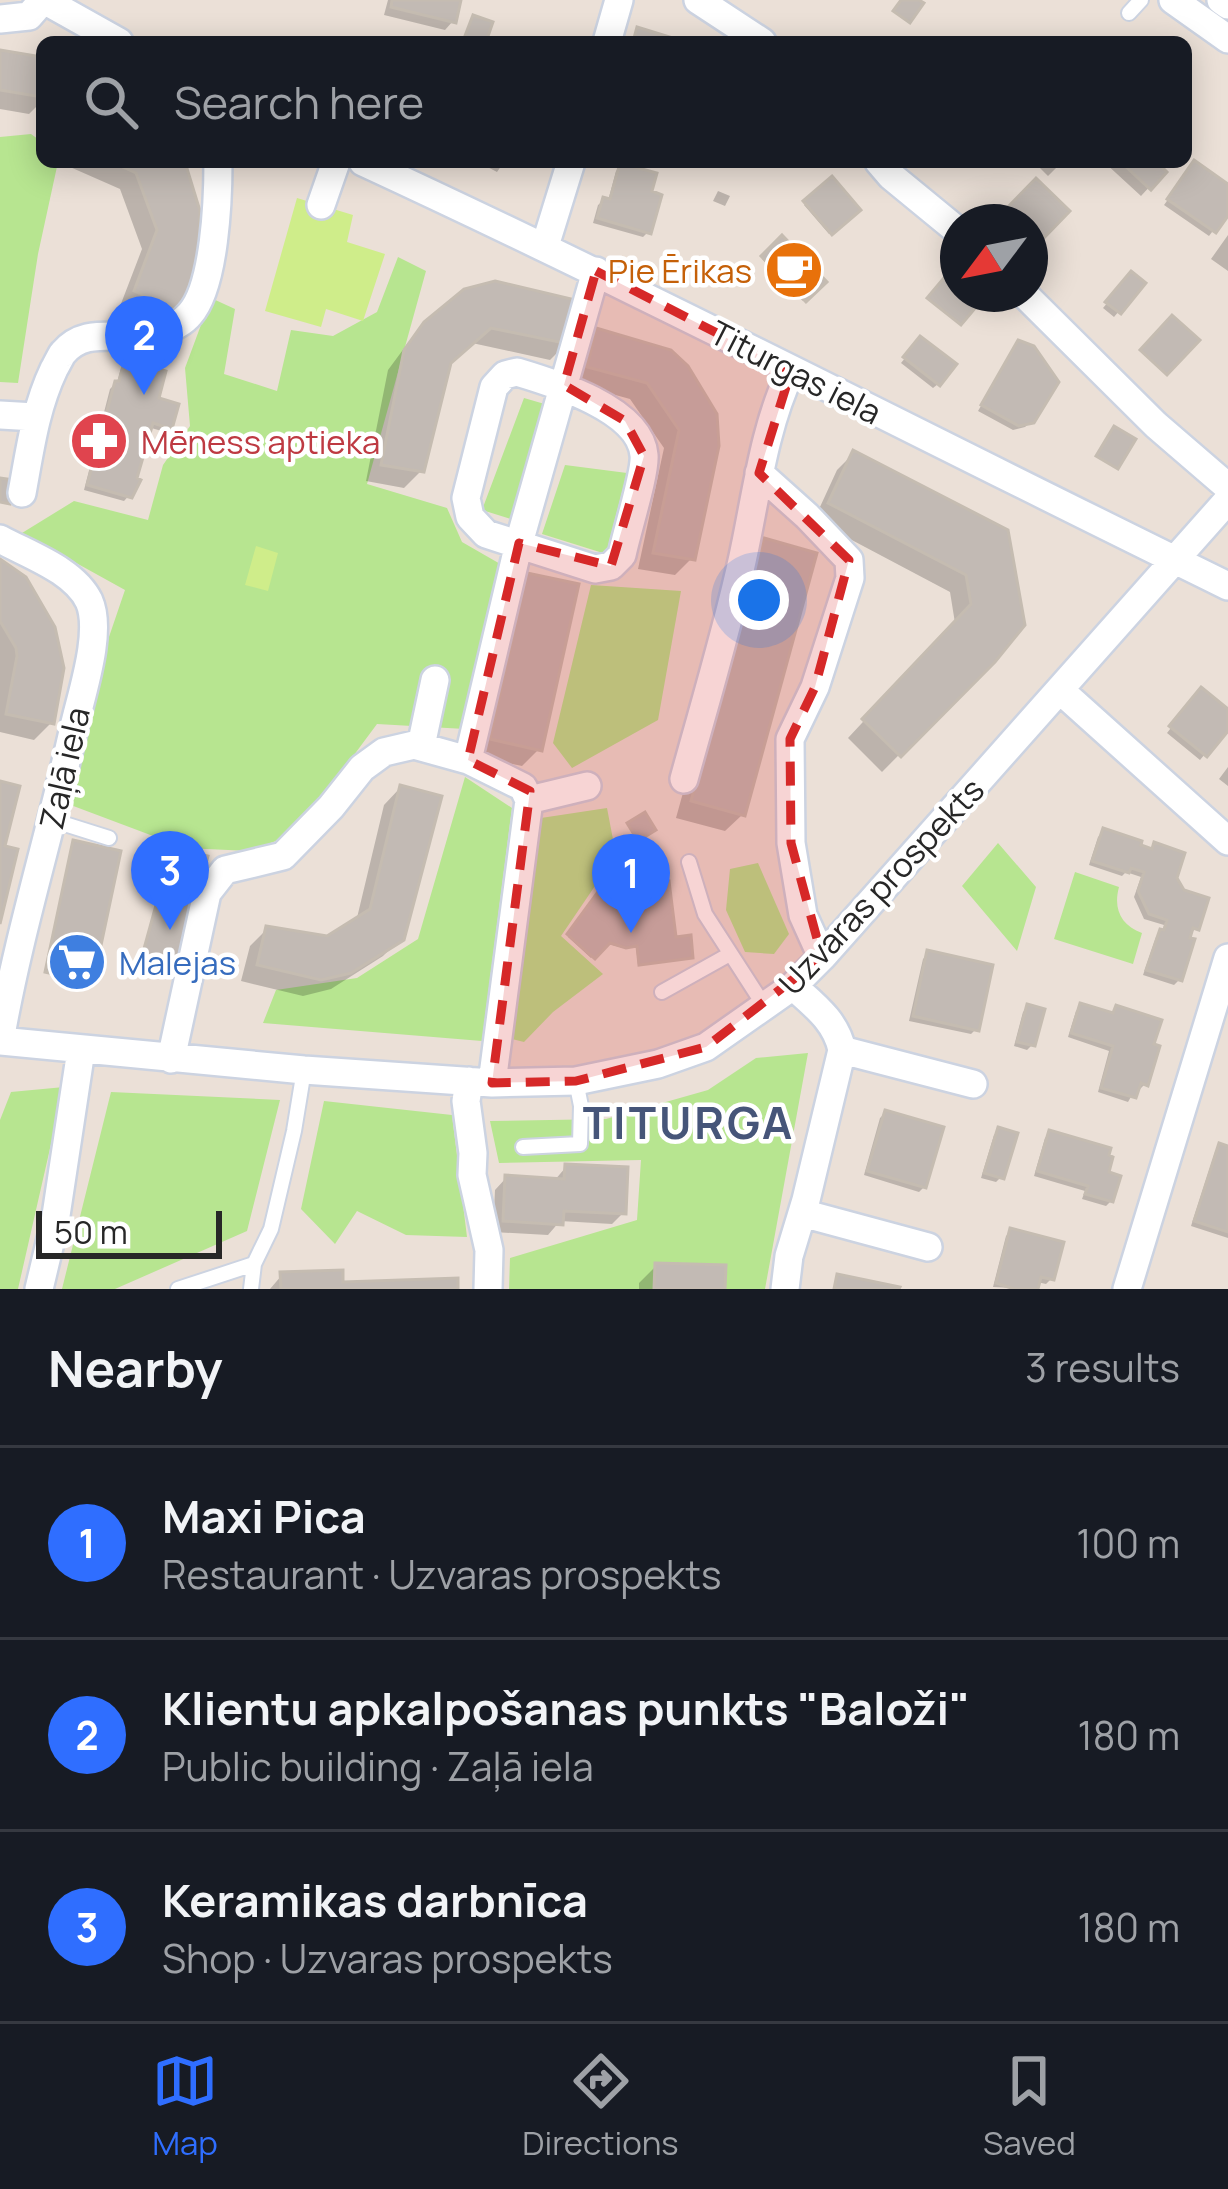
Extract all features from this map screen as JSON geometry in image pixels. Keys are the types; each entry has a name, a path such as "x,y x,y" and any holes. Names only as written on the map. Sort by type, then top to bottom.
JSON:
{"street":[{"path":"0,19 29,16 43,0 108,36"},
{"path":"609,36 619,0"},
{"path":"698,0 753,36"},
{"path":"1173,0 1228,39"},
{"path":"22,494 35,417 62,353 85,336 140,336 172,327 194,310 210,264 218,168"},
{"path":"321,205 335,168"},
{"name":"Titurgas iela","path":"376,168 545,246 1228,586"},
{"path":"545,246 569,168"},
{"path":"884,168 940,216"},
{"path":"469,760 519,543 596,272"},
{"path":"1042,312 1228,487"},
{"path":"684,779 742,562 759,473 791,371"},
{"path":"517,372 564,385 625,421 638,437 644,456 622,555 611,566 595,569 519,543 486,534 470,517 466,498 494,387 505,375 517,372"},
{"path":"0,415 35,417"},
{"path":"759,473 849,560 850,578 815,687 790,739 791,843 803,915 822,957"},
{"name":"Uzvaras prospekts","path":"0,1041 480,1082 577,1081 658,1064 706,1047 793,986 822,957 1228,500"},
{"name":"Zaļā iela","path":"0,539 68,577 91,604 94,623 89,662 0,1041"},
{"path":"422,746 435,680"},
{"path":"1060,691 1228,841"},
{"path":"171,1059 207,892 225,870 283,856 332,807 362,768 384,752 422,746 469,760 523,788 529,800 480,1082 466,1102 472,1175 489,1250 488,1289"},
{"path":"529,800 587,786"},
{"path":"1127,1289 1228,958"},
{"path":"785,1289 789,1256 842,1050 838,1032 793,986"},
{"path":"39,1289 55,1222 81,1050"},
{"path":"842,1050 973,1084"},
{"path":"802,1213 928,1247"}],"lane":[{"path":"1129,14 1141,0"},
{"path":"52,820 109,838"},
{"path":"689,862 705,914 765,1007"},
{"path":"662,992 730,954"},
{"path":"251,1289 254,1264 271,1229 304,1070"},
{"path":"523,1147 580,1144 577,1081"},
{"path":"178,1289 254,1264"}],"highlighted area":[{"path":"596,271 791,371 759,473 849,560 815,687 790,739 791,843 822,957 706,1047 576,1081 492,1083 530,791 468,760 519,543 611,566 644,456 625,421 564,385"}],"green space":[{"path":"31,134 36,138 36,168 57,168 18,383 0,382 0,137"},
{"path":"297,198 353,215 347,242 385,254 363,321 326,309 321,327 265,311"},
{"path":"398,257 426,271 367,484 447,508 462,542 502,565 465,729 377,724 296,833 250,851 185,848 68,804 96,675 125,590 22,533 74,501 148,520 163,465 190,426 185,368 211,298 235,309 224,374 277,391 291,330 333,336 377,312"},
{"path":"524,398 548,405 514,520 482,510"},
{"path":"565,465 627,473 606,554 542,534"},
{"path":"256,546 278,553 268,591 245,585"},
{"path":"591,585 681,591 658,720 572,768 553,743"},
{"path":"465,777 512,808 482,1041 263,1023 276,990 357,978 418,939"},
{"path":"607,808 616,855 561,936 603,974 553,1012 524,1042 508,1038 541,818"},
{"path":"998,843 1036,887 1017,951 962,886"},
{"path":"758,863 789,934 774,954 745,952 726,910 730,869"},
{"path":"1075,872 1119,887 1120,915 1142,933 1133,964 1054,939"},
{"path":"808,1053 765,1289 509,1289 510,1258 637,1220 641,1160 499,1163 490,1121 606,1119 708,1090 756,1058"},
{"path":"64,1087 18,1289 0,1289 0,1120 11,1092"},
{"path":"111,1092 280,1100 247,1231 115,1289 62,1289"},
{"path":"324,1101 452,1115 467,1237 406,1235 357,1211 335,1244 301,1209"}],"building":[{"path":"392,0 461,0 456,23 391,7"},
{"path":"901,0 924,3 910,23 893,11"},
{"path":"473,15 493,22 488,36 465,36"},
{"path":"637,27 666,36 635,36"},
{"path":"0,50 36,56 36,96 0,90"},
{"path":"1192,163 1228,184 1228,216 1216,233 1167,199"},
{"path":"125,168 187,168 200,211 198,260 180,311 134,291 157,230 136,173"},
{"path":"619,168 657,173 652,191 662,195 651,234 597,218 603,197 610,199"},
{"path":"1127,168 1163,168 1167,172 1151,190"},
{"path":"832,176 861,210 832,235 803,201"},
{"path":"1036,178 1070,211 1048,234 1048,204 1011,204"},
{"path":"782,235 827,282 806,302 761,256"},
{"path":"1131,271 1146,283 1121,314 1105,302"},
{"path":"495,281 580,301 569,344 491,328 451,363 424,472 381,465 404,350 424,322 464,289"},
{"path":"940,283 940,308 927,298"},
{"path":"945,312 972,312 961,325"},
{"path":"1172,315 1200,340 1167,375 1140,350"},
{"path":"596,328 671,350 688,366 717,414 719,446 695,560 653,553 679,430 647,383 587,367"},
{"path":"920,336 957,364 940,386 903,357"},
{"path":"1018,340 1034,346 1059,382 1034,423 1019,426 981,405"},
{"path":"125,359 166,371 159,398 179,404 172,429 153,423 137,478 141,480 132,498 87,485"},
{"path":"1114,426 1136,439 1118,469 1096,456"},
{"path":"853,450 1008,530 1025,625 901,757 862,719 971,604 966,575 828,503"},
{"path":"0,478 14,480 10,504 0,502"},
{"path":"764,538 817,553 745,816 691,801"},
{"path":"0,559 26,577 55,627 64,668 54,724 6,714 17,656 0,621"},
{"path":"527,573 579,584 542,751 490,739"},
{"path":"1201,687 1228,709 1228,731 1207,757 1169,726"},
{"path":"0,781 20,786 5,846 18,849 0,924"},
{"path":"400,785 442,796 404,940 351,973 321,980 257,965 266,926 327,936 370,909"},
{"path":"645,812 656,830 638,841 627,823"},
{"path":"1103,828 1152,849 1154,842 1185,853 1177,878 1184,890 1209,898 1199,930 1193,928 1190,938 1195,939 1182,981 1146,970 1167,920 1149,914 1138,891 1144,872 1131,868 1129,873 1092,861"},
{"path":"73,840 121,851 93,983 45,972"},
{"path":"172,847 208,856 178,966 142,956"},
{"path":"657,862 659,883 669,881 676,937 691,935 693,958 639,965 637,946 610,943 595,959 567,934 617,866"},
{"path":"927,950 993,965 979,1031 913,1016"},
{"path":"1080,1003 1113,1013 1116,1005 1162,1020 1148,1086 1141,1083 1136,1098 1101,1088 1113,1046 1071,1033"},
{"path":"1027,1004 1045,1009 1035,1046 1017,1042"},
{"path":"885,1110 944,1127 926,1188 867,1171"},
{"path":"998,1127 1018,1133 1004,1179 984,1173"},
{"path":"1049,1130 1111,1148 1109,1172 1121,1176 1113,1202 1085,1194 1088,1186 1037,1171"},
{"path":"1219,1143 1228,1146 1228,1232 1194,1221"},
{"path":"565,1164 628,1167 626,1214 564,1211 563,1225 503,1221 505,1175 564,1179"},
{"path":"1010,1228 1064,1242 1054,1280 1041,1277 1038,1289 996,1283"},
{"path":"655,1263 726,1265 725,1289 654,1289"},
{"path":"343,1270 343,1282 458,1278 458,1289 281,1289 280,1272"},
{"path":"837,1274 900,1287 834,1289"}],"place":[{"name":"Pie Ērikas","path":"794,270"},
{"name":"Klientu apkalpošanas punkts \"Baloži\"","path":"144,395"},
{"name":"Mēness aptieka","path":"99,441"},
{"name":"Keramikas darbnīca","path":"170,930"},
{"name":"Maxi Pica","path":"631,933"},
{"name":"Malejas","path":"77,962"}],"district":[{"name":"TITURGA","path":"689,1122"}]}
